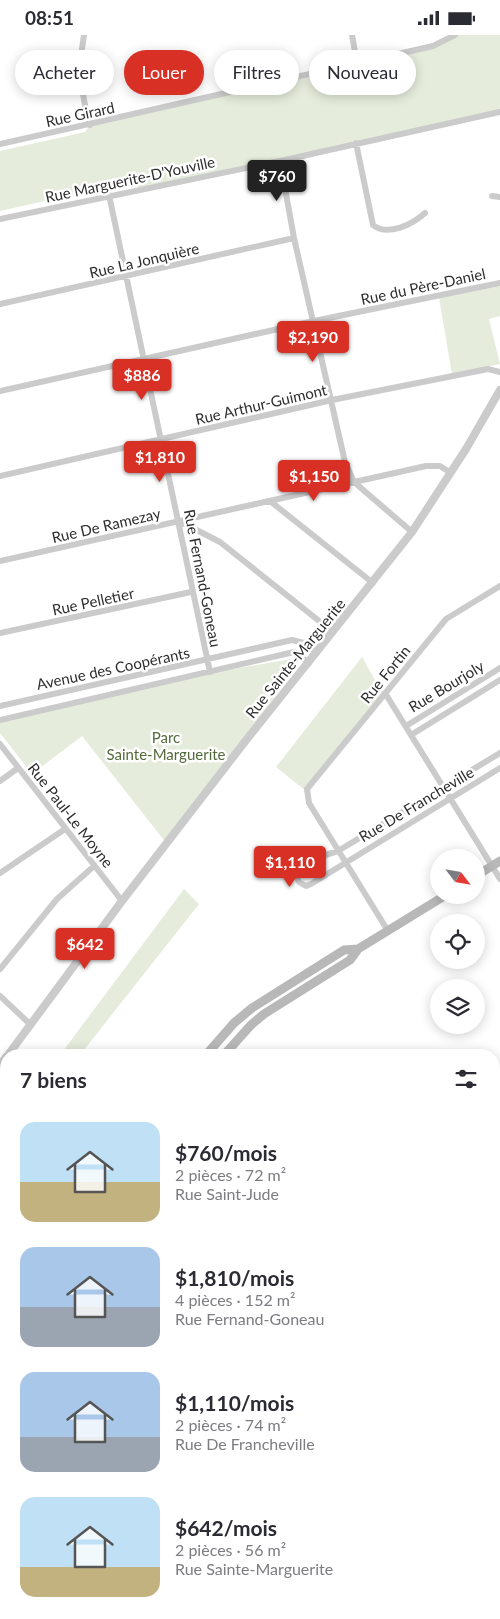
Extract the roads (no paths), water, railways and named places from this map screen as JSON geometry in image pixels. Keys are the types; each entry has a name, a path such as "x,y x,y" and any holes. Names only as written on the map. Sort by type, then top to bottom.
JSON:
{"main road":[{"path":"485,870 496,863"},
{"path":"229,1049 260,1017 350,960 358,949 432,904"},
{"path":"211,1049 228,1030 256,1006 344,950 358,949"},
{"path":"228,1030 238,1039"}],"street":[{"path":"84,35 80,78 81,93 90,125"},
{"path":"352,35 355,50"},
{"name":"Rue Girard","path":"415,50 433,46 455,35"},
{"name":"Rue Girard","path":"0,143 90,125 309,74"},
{"name":"Rue Marguerite-D'Youville","path":"0,219 280,161 500,112"},
{"path":"356,143 373,225 384,230 404,226 415,222 425,213"},
{"path":"280,161 294,238 345,462 354,482 412,532"},
{"name":"Rue Fernand-Goneau","path":"109,195 125,278 179,521 191,592 210,672"},
{"path":"492,196 500,197"},
{"name":"Rue La Jonquière","path":"0,305 294,238"},
{"name":"Rue du Père-Daniel","path":"0,391 314,321 500,283"},
{"name":"Rue Arthur-Guimont","path":"0,476 332,400 488,369 500,372"},
{"name":"Rue Sainte-Marguerite","path":"12,1049 122,901 412,532 451,473 500,390"},
{"name":"Rue De Ramezay","path":"0,561 426,466 440,466 451,473"},
{"path":"270,501 373,583"},
{"path":"179,521 220,542 333,632"},
{"name":"Rue Fortin","path":"338,851 309,803 306,794 310,786 446,619 500,586"},
{"name":"Rue Pelletier","path":"0,633 191,592"},
{"name":"Avenue des Coopérants","path":"0,706 208,661 292,640 304,643 317,653"},
{"name":"Avenue des Coopérants","path":"0,720 294,652 309,663"},
{"name":"Rue Bourjoly","path":"406,726 500,668"},
{"name":"Rue Bourjoly","path":"411,735 500,680"},
{"path":"95,685 99,698"},
{"path":"385,693 450,798 496,863 500,879"},
{"name":"Rue Paul-Le Moyne","path":"0,744 122,901"},
{"name":"Rue De Francheville","path":"500,753 338,851 328,854 301,870 297,877 299,882 308,886 500,768"},
{"path":"0,781 18,768"},
{"path":"0,873 65,829"},
{"path":"338,851 388,931"},
{"path":"0,969 57,899 94,865"},
{"path":"0,996 31,1025"}],"park label":[{"name":"Parc Sainte-Marguerite","path":"166,746"}]}
